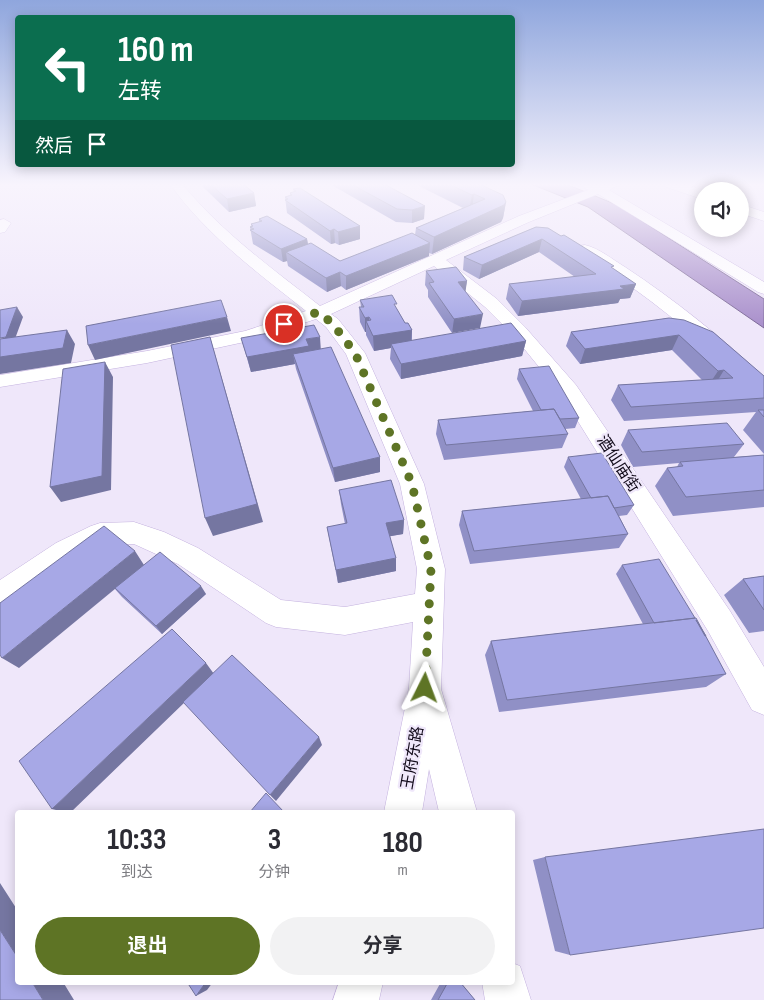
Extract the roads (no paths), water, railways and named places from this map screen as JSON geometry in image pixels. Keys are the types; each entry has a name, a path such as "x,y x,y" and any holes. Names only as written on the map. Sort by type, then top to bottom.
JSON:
{"street":[{"name":"王府东路","path":"218,231 238,250 332,323 355,353 412,484 431,569 425,688 403,810"},
{"path":"0,381 147,357 250,336 318,312 436,260 489,231"},
{"path":"664,231 764,289"},
{"path":"569,241 650,291 697,328 764,389"},
{"name":"酒仙庙街","path":"436,260 491,303 519,331 570,390 719,621 764,698"},
{"path":"0,599 7,591 66,551 100,534 134,533 188,556 276,613 345,621 430,605"},
{"path":"425,688 457,810"},
{"path":"356,1000 360,985"},
{"path":"505,985 508,1000"}]}
